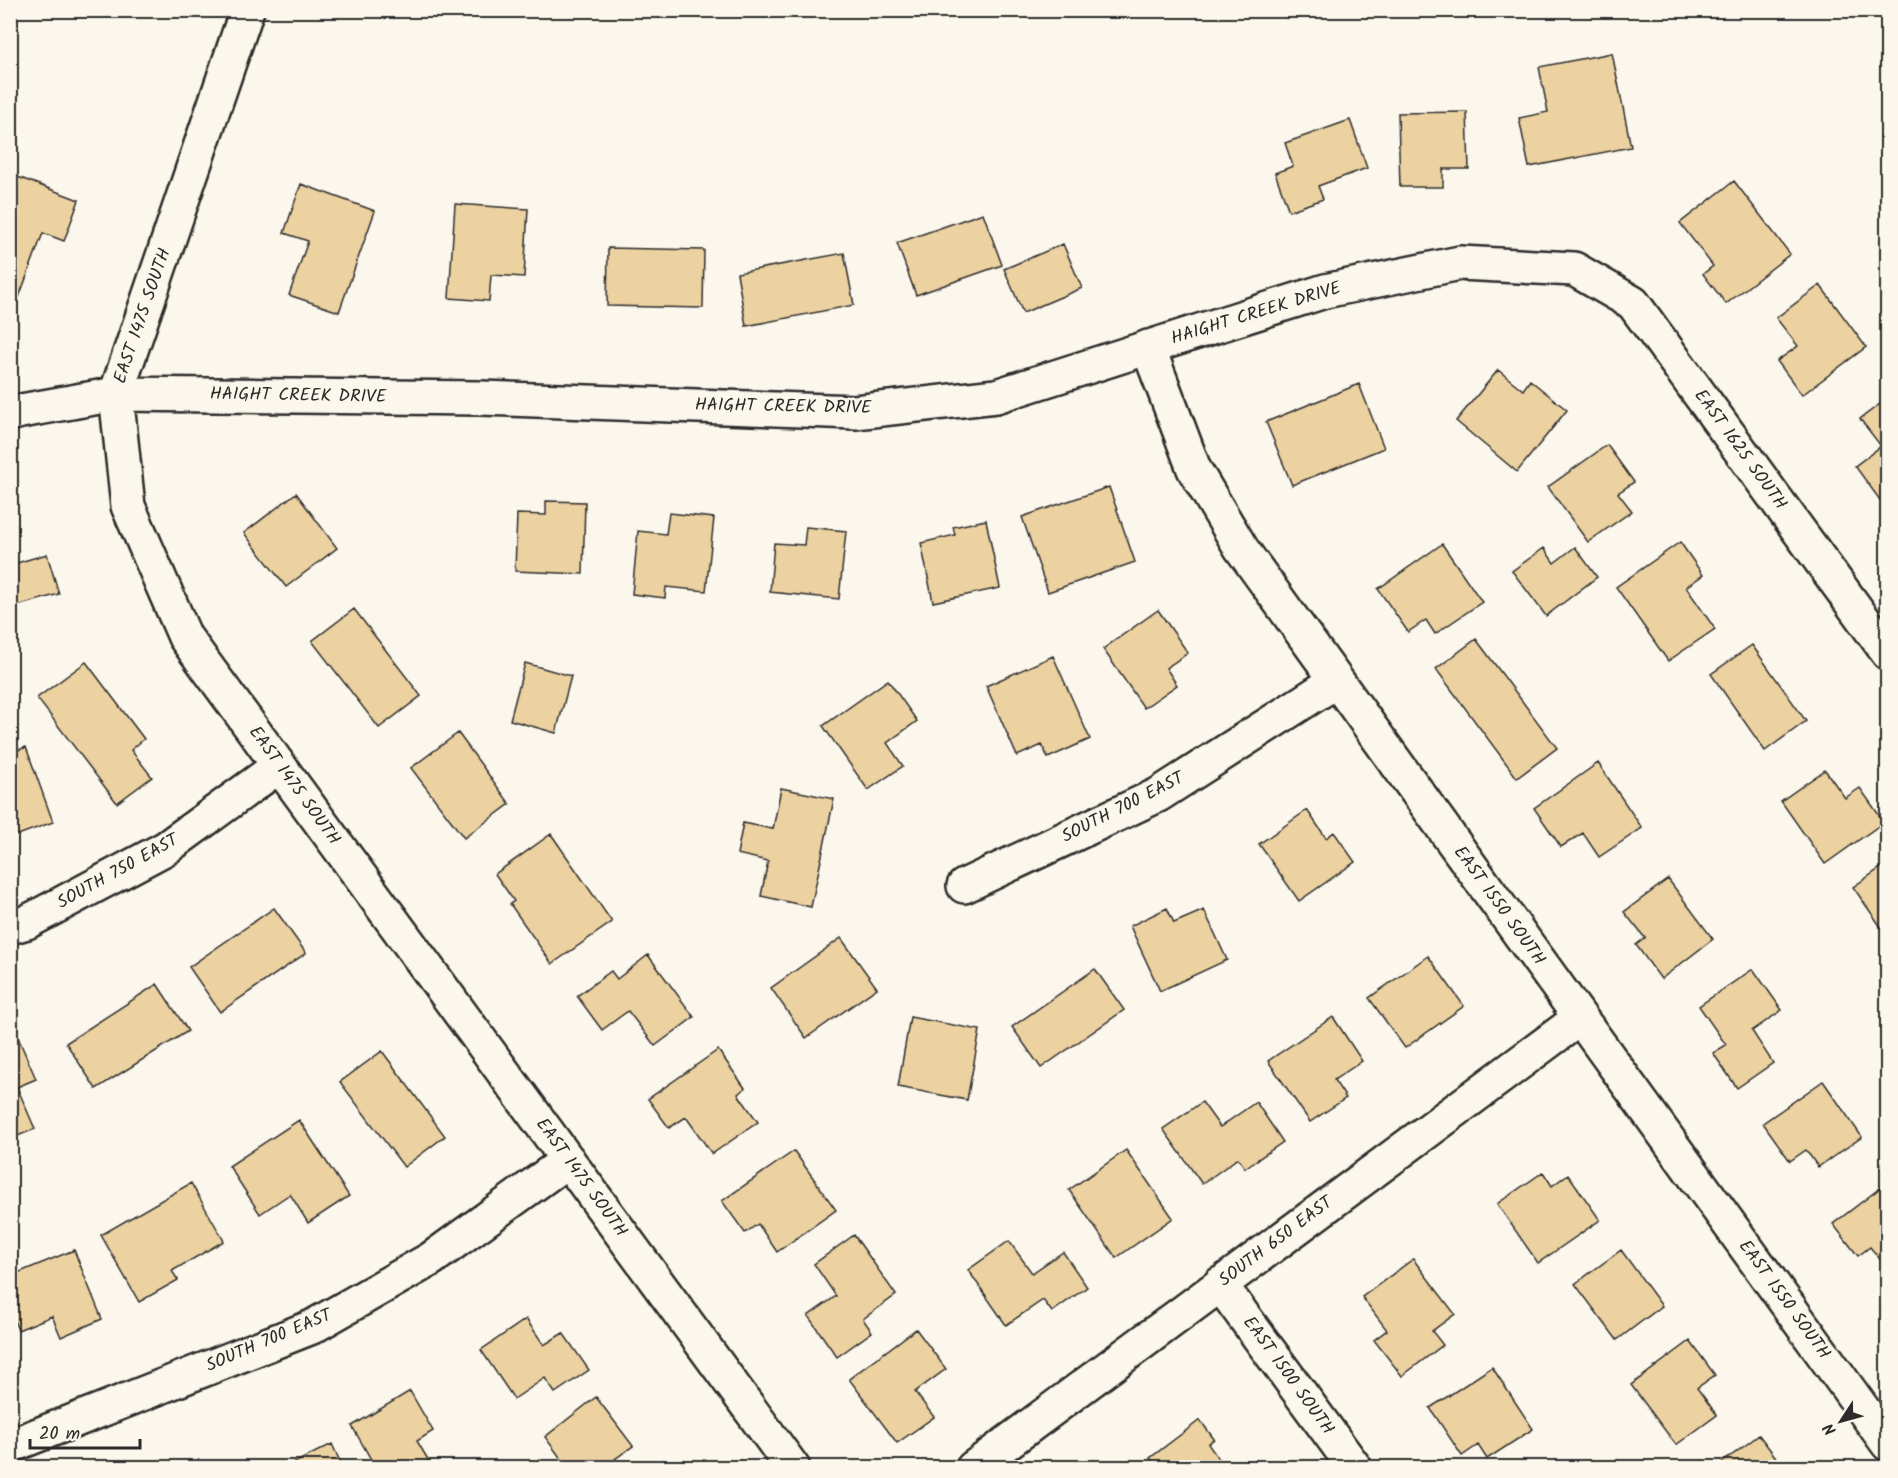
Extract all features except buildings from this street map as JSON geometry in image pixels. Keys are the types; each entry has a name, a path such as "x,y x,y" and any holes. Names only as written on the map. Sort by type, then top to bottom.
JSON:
{"street":[{"name":"EAST 1475 SOUTH","path":"247,10 117,394 128,506 185,637 793,1467"},
{"name":"HAIGHT CREEK DRIVE","path":"10,414 117,394 480,399 855,412 996,396 1325,291 1460,263 1574,269"},
{"name":"EAST 1625 SOUTH","path":"1574,269 1633,303 1887,653"},
{"name":"EAST 1550 SOUTH","path":"1148,347 1194,469 1241,548 1887,1444"},
{"name":"SOUTH 700 EAST","path":"964,886 1158,795 1336,681"},
{"name":"SOUTH 750 EAST","path":"10,927 27,922 166,848 279,766"},
{"name":"SOUTH 650 EAST","path":"973,1467 1580,1017"},
{"name":"SOUTH 700 EAST","path":"10,1446 312,1327 431,1259 568,1160"},
{"name":"EAST 1500 SOUTH","path":"1220,1284 1355,1467"}]}
